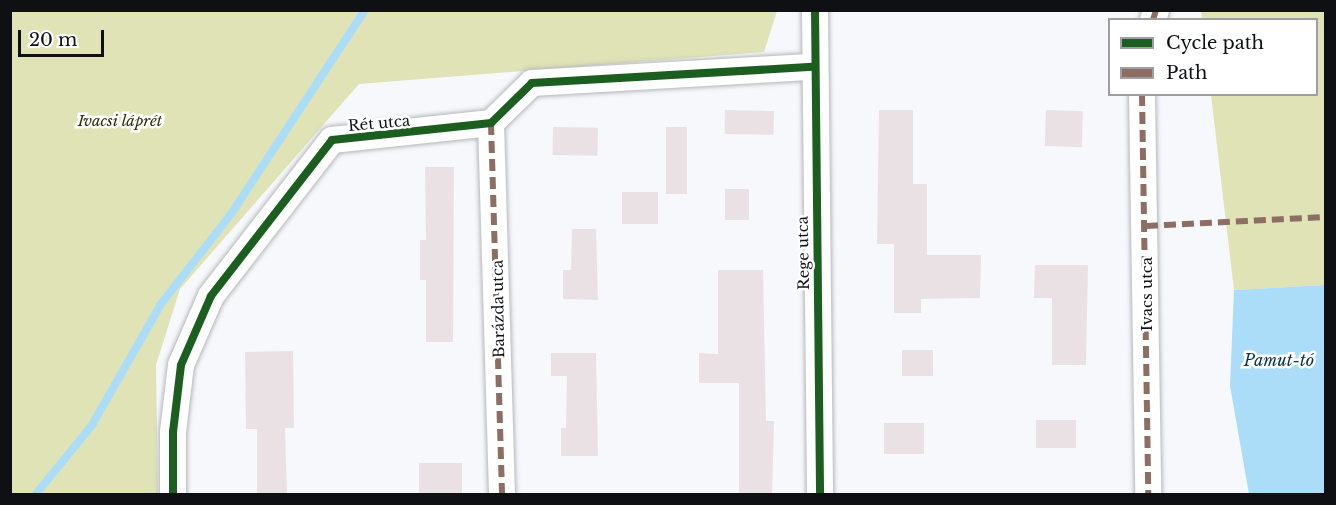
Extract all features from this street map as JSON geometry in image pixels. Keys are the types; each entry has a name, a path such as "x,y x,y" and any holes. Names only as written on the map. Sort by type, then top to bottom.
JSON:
{"street":[{"name":"Rege utca","path":"815,10 813,67 820,495"},
{"path":"491,123 532,83 813,67"},
{"name":"Ivacs utca","path":"1142,96 1148,495"},
{"name":"Rét utca","path":"173,495 173,432 181,365 211,296 332,140 491,123"},
{"name":"Barázda utca","path":"491,123 502,495"}],"green space":[{"name":"Ivacsi láprét","path":"10,11 777,11 764,52 359,84 180,289 156,365 158,494 11,494"},
{"path":"1201,11 1325,11 1325,285 1234,290 1211,96 1318,96 1318,18 1202,18"}],"water":[{"name":"Pamut-tó","path":"1325,285 1325,494 1249,494 1230,386 1234,290"}],"building":[{"path":"725,110 774,111 774,135 725,134"},
{"path":"879,110 913,110 913,184 927,184 927,255 981,255 980,298 921,299 921,313 894,313 894,244 877,244"},
{"path":"1046,110 1083,111 1082,147 1045,146"},
{"path":"553,127 598,128 598,156 553,155"},
{"path":"666,127 687,127 687,194 666,194"},
{"path":"425,167 454,167 453,342 426,342 426,280 420,280 420,240 426,240"},
{"path":"725,189 749,189 749,220 725,220"},
{"path":"622,192 658,192 658,224 622,224"},
{"path":"572,229 596,229 598,300 563,299 563,270 571,270"},
{"path":"1035,265 1088,265 1086,365 1052,365 1052,298 1034,298"},
{"path":"718,270 763,270 766,421 774,421 772,495 739,495 739,383 699,383 699,353 718,354"},
{"path":"902,350 933,350 933,376 902,376"},
{"path":"293,351 294,428 285,428 287,495 257,495 257,429 246,429 245,352"},
{"path":"551,353 596,353 598,456 561,456 561,428 566,428 567,376 551,376"},
{"path":"1036,420 1076,420 1076,448 1036,448"},
{"path":"884,423 924,423 924,454 884,454"},
{"path":"419,463 462,463 462,494 419,494"}],"waterway":[{"path":"36,494 92,425 161,304 231,214 365,10"}],"marked path":[{"path":"1154,18 1156,10"},
{"path":"1142,96 1148,494"},
{"path":"491,123 502,494"},
{"path":"1146,226 1326,217"}],"cycle path":[{"path":"815,10 820,494"},
{"path":"173,494 173,432 181,365 211,296 332,140 491,123 532,83 813,67"}]}
